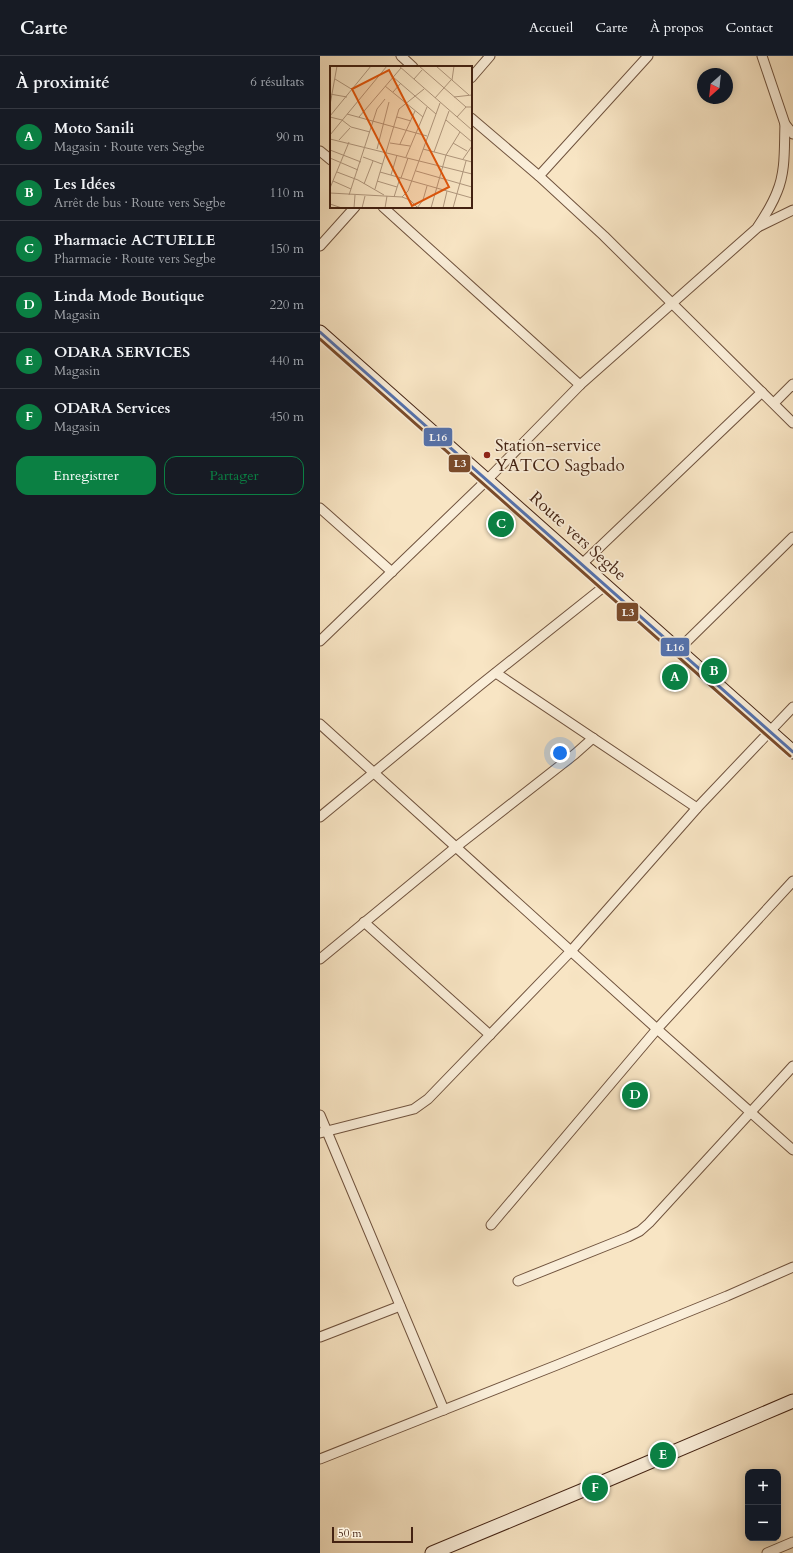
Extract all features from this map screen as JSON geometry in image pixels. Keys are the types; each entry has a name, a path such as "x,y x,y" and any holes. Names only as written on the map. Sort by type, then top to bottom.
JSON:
{"main road":[{"name":"Route vers Segbe","path":"320,332 793,752"},
{"path":"432,1553 793,1401"}],"street":[{"path":"401,56 412,66"},
{"path":"472,77 490,56"},
{"path":"540,176 648,56"},
{"path":"320,641 487,480 580,385 757,228 770,209 782,178 784,163 784,124 762,56"},
{"path":"472,119 540,176 604,236 793,423"},
{"path":"784,124 793,134"},
{"path":"320,151 330,159"},
{"path":"320,246 353,208"},
{"path":"384,208 580,385"},
{"path":"757,228 793,210"},
{"path":"774,403 793,384"},
{"path":"582,564 762,392"},
{"path":"320,508 392,572"},
{"path":"678,650 793,537"},
{"path":"320,817 373,772 606,585"},
{"path":"496,673 698,808"},
{"path":"323,1132 418,1107 428,1099 571,952 698,808 793,707"},
{"path":"320,724 571,952 793,1150"},
{"path":"320,959 456,847 575,754 593,738"},
{"path":"491,1225 657,1029 793,881"},
{"path":"364,922 490,1034"},
{"path":"518,1281 640,1231 793,1066"},
{"path":"320,1115 323,1132 444,1410"},
{"path":"320,1459 727,1296 793,1267"},
{"path":"320,1337 400,1306"},
{"path":"767,1553 793,1542"}],"transit line":[{"name":"L16","path":"320,332 793,752"},
{"name":"L3","path":"320,339 790,756"}],"place":[{"name":"Station-service YATCO Sagbado","path":"487,455"},
{"name":"Pharmacie ACTUELLE","path":"501,524"},
{"name":"Les Idées","path":"714,671"},
{"name":"Moto Sanili","path":"675,677"},
{"name":"Linda Mode Boutique","path":"635,1095"},
{"name":"ODARA SERVICES","path":"663,1455"},
{"name":"ODARA Services","path":"595,1488"}]}
